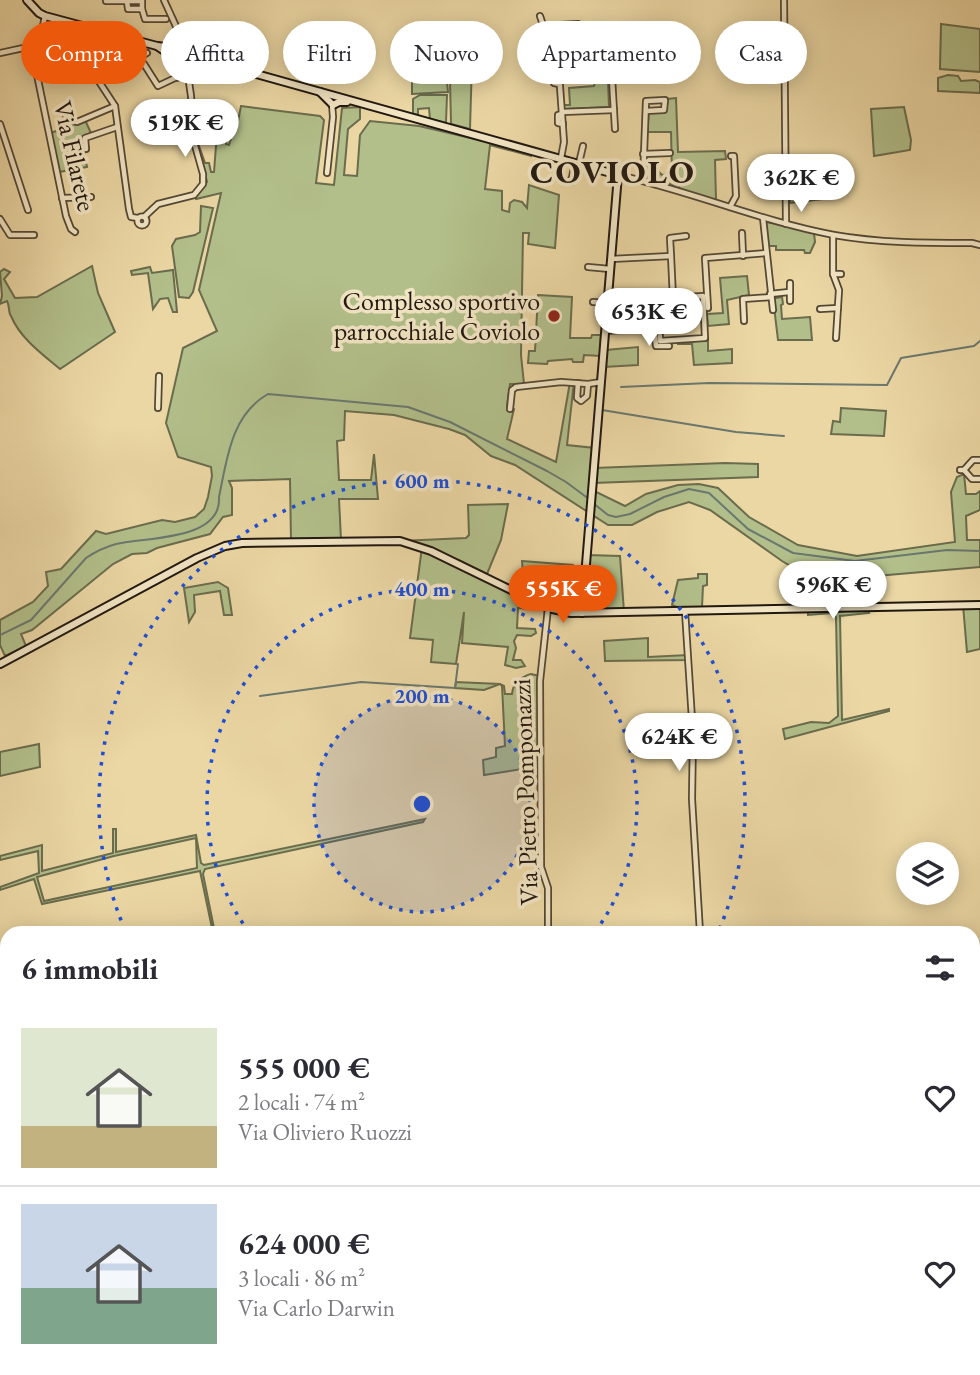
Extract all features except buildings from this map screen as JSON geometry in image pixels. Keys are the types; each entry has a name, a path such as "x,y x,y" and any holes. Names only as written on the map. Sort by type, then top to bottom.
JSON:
{"street":[{"path":"27,0 45,20 161,47"},
{"path":"99,0 142,1 145,19 166,19"},
{"path":"164,0 173,21"},
{"path":"785,0 786,224"},
{"path":"540,16 542,21"},
{"path":"0,53 21,49"},
{"path":"147,69 158,86 162,84"},
{"path":"269,77 318,91 335,101 355,102 643,180 786,224 833,235 879,240 980,245"},
{"name":"Via Filarete","path":"41,84 67,220 75,232"},
{"path":"101,84 115,106 131,217 138,218 144,217 156,205 198,193 203,184 194,142 189,84"},
{"path":"559,84 564,142 561,158"},
{"path":"612,84 615,129"},
{"path":"643,180 646,101 665,100 664,110 646,111"},
{"path":"327,173 335,101"},
{"path":"66,117 77,122 115,106"},
{"path":"562,113 614,110"},
{"path":"0,124 28,210"},
{"path":"86,149 85,138 117,127"},
{"path":"560,179 571,182 583,146"},
{"path":"643,154 670,153"},
{"path":"730,207 736,196 734,156 731,156"},
{"path":"582,613 618,175"},
{"path":"62,198 91,197"},
{"path":"763,218 773,310"},
{"path":"0,219 10,235 34,235"},
{"path":"741,233 743,256"},
{"path":"833,235 833,274 839,290 836,338"},
{"path":"673,298 703,296 705,338 660,341 659,311 673,310 670,237 686,236"},
{"path":"708,308 705,258 766,253"},
{"path":"611,259 671,256"},
{"path":"588,267 610,269"},
{"path":"833,274 841,274"},
{"path":"790,283 790,301"},
{"path":"744,321 743,299 789,292"},
{"path":"593,302 607,303"},
{"path":"820,309 838,308"},
{"path":"605,331 654,328 656,346 669,346"},
{"path":"158,408 159,376"},
{"path":"510,409 514,387 561,382 601,382"},
{"path":"578,383 577,397 581,401 587,397 588,384"},
{"path":"980,460 973,460 962,470 972,479 980,479"},
{"path":"0,664 76,620 88,617 197,558 225,546 253,542 377,539 400,541 422,547 561,612 980,605"},
{"name":"Via Pietro Pomponazzi","path":"548,608 540,681 541,867 548,888 548,926"},
{"path":"685,611 693,735 692,799 700,926"}],"green space":[{"path":"941,24 980,29 980,72 940,69"},
{"path":"958,76 961,81 980,82 980,93 938,91 938,78"},
{"path":"412,84 447,84 448,92 412,94"},
{"path":"450,84 471,84 470,129 451,124"},
{"path":"608,84 609,107 564,109 564,105 570,105 569,88"},
{"path":"420,95 447,95 446,123 430,119 429,108 418,109 418,115 413,114 413,99"},
{"path":"676,98 678,152 725,151 726,159 715,160 716,200 680,189 679,186 649,180 648,177 659,175 659,172 662,175 672,174 671,132 647,132 649,113 665,112 667,99"},
{"path":"241,106 320,116 324,120 316,183 334,185 342,108 360,107 360,119 348,129 344,175 357,176 360,135 370,121 419,126 531,152 531,156 490,145 485,189 502,191 502,210 509,212 510,203 514,200 522,202 527,208 529,185 559,195 555,248 528,244 529,233 523,233 521,355 524,384 510,384 507,406 514,409 507,439 556,462 570,382 574,382 567,445 595,448 594,468 758,464 758,477 593,483 592,490 625,506 646,494 678,485 699,484 718,488 749,517 798,545 857,556 955,542 951,492 957,477 964,474 966,494 980,491 980,510 966,516 967,540 980,540 980,567 830,580 804,574 710,510 689,502 657,512 632,525 608,525 515,465 491,456 465,435 394,415 345,411 344,440 337,441 339,480 371,480 374,454 378,499 339,499 341,540 291,541 290,479 229,481 232,488 232,515 223,517 210,534 147,553 132,554 113,564 32,630 21,634 26,646 5,656 0,645 0,620 33,602 48,586 46,572 61,569 96,531 106,534 162,520 175,522 195,517 204,509 212,476 211,467 178,457 166,423 183,348 217,331 199,290 221,193 196,199 194,195 207,182 198,143 205,163 209,163 211,172 214,172 217,133 228,132 226,144 229,145 233,132 236,131"},
{"path":"904,107 911,140 910,150 874,156 871,109"},
{"path":"85,120 91,133 81,138 87,167 59,172 51,133"},
{"path":"830,180 833,198 790,203 790,184"},
{"path":"201,206 213,208 193,292 189,298 179,297 172,246 176,239 200,232"},
{"path":"765,223 814,233 815,242 810,253 805,253 804,250 776,250 776,246 768,246"},
{"path":"92,266 98,293 115,332 60,369 20,331 10,314 7,301 0,304 0,272 4,269 10,272 4,279 15,298 37,297"},
{"path":"150,267 152,273 173,270 177,312 173,312 168,298 160,299 153,309 148,273 132,275 131,271"},
{"path":"747,276 749,295 727,300 729,324 708,326 707,314 723,313 720,278"},
{"name":"Complesso sportivo parrocchiale Coviolo","path":"538,295 572,297 570,338 601,335 600,356 584,355 583,362 573,362 572,359 548,361 547,364 528,363 529,351 535,351"},
{"path":"776,295 776,298 782,297 782,319 810,317 812,340 778,340 773,298"},
{"path":"708,339 708,351 732,349 732,363 694,365 692,344 678,344 678,340"},
{"path":"638,347 638,365 604,367 606,350"},
{"path":"841,408 886,411 884,436 831,434 833,421 840,422"},
{"path":"508,504 501,540 487,574 459,560 455,562 548,610 518,608 517,628 535,629 536,633 531,636 517,635 514,641 516,648 513,660 521,660 525,666 516,668 505,665 508,647 462,643 464,612 456,664 431,662 433,640 410,638 422,547 400,541 466,538 469,535 468,505"},
{"path":"587,555 620,556 624,612 591,610 587,605 583,584"},
{"path":"522,561 573,565 576,584 570,586 579,588 575,606 567,608 554,604 541,598 542,593 524,585"},
{"path":"698,574 707,574 707,585 703,586 702,607 679,608 672,605 678,580 698,578"},
{"path":"218,582 228,588 232,615 224,615 220,591 194,595 195,612 189,622 184,588"},
{"path":"963,605 980,605 980,649 967,652"},
{"path":"867,609 869,613 840,616 842,720 889,711 785,739 783,729 811,722 829,723 838,716 836,617 833,613 808,615 808,610"},
{"path":"648,638 648,657 688,655 688,660 605,661 604,641"},
{"path":"531,674 540,676 541,766 484,775 483,760 496,757 496,748 505,746 500,684 504,686 505,694 512,694 514,686 521,678"},
{"path":"456,682 500,684 484,690 455,688"},
{"path":"39,744 40,767 0,776 0,752"},
{"path":"425,819 423,822 205,869 203,874 214,926 200,871 42,904 34,879 0,890 0,887 39,873 38,851 0,860 0,856 42,845 42,871 113,853 113,829 116,829 116,852 196,835 201,863 204,865","holes":["196,838 197,868 44,901 37,877"]}],"waterway":[{"path":"621,387 709,383 887,385 901,358 974,346 980,341"},
{"path":"0,635 31,620 86,558 97,552 116,544 180,534 208,522 217,511 228,453 238,426 256,403 268,394 408,407 450,422 547,471 589,499"},
{"path":"602,410 736,432 784,436"},
{"path":"593,503 608,515 616,517 630,514 664,497 689,489 709,493 748,529 793,553 855,561 947,550 980,551"},
{"path":"260,696 361,682 455,688 458,664"}],"place":[{"name":"Complesso sportivo parrocchiale Coviolo","path":"554,316"}],"district":[{"name":"COVIOLO","path":"613,171"}]}
